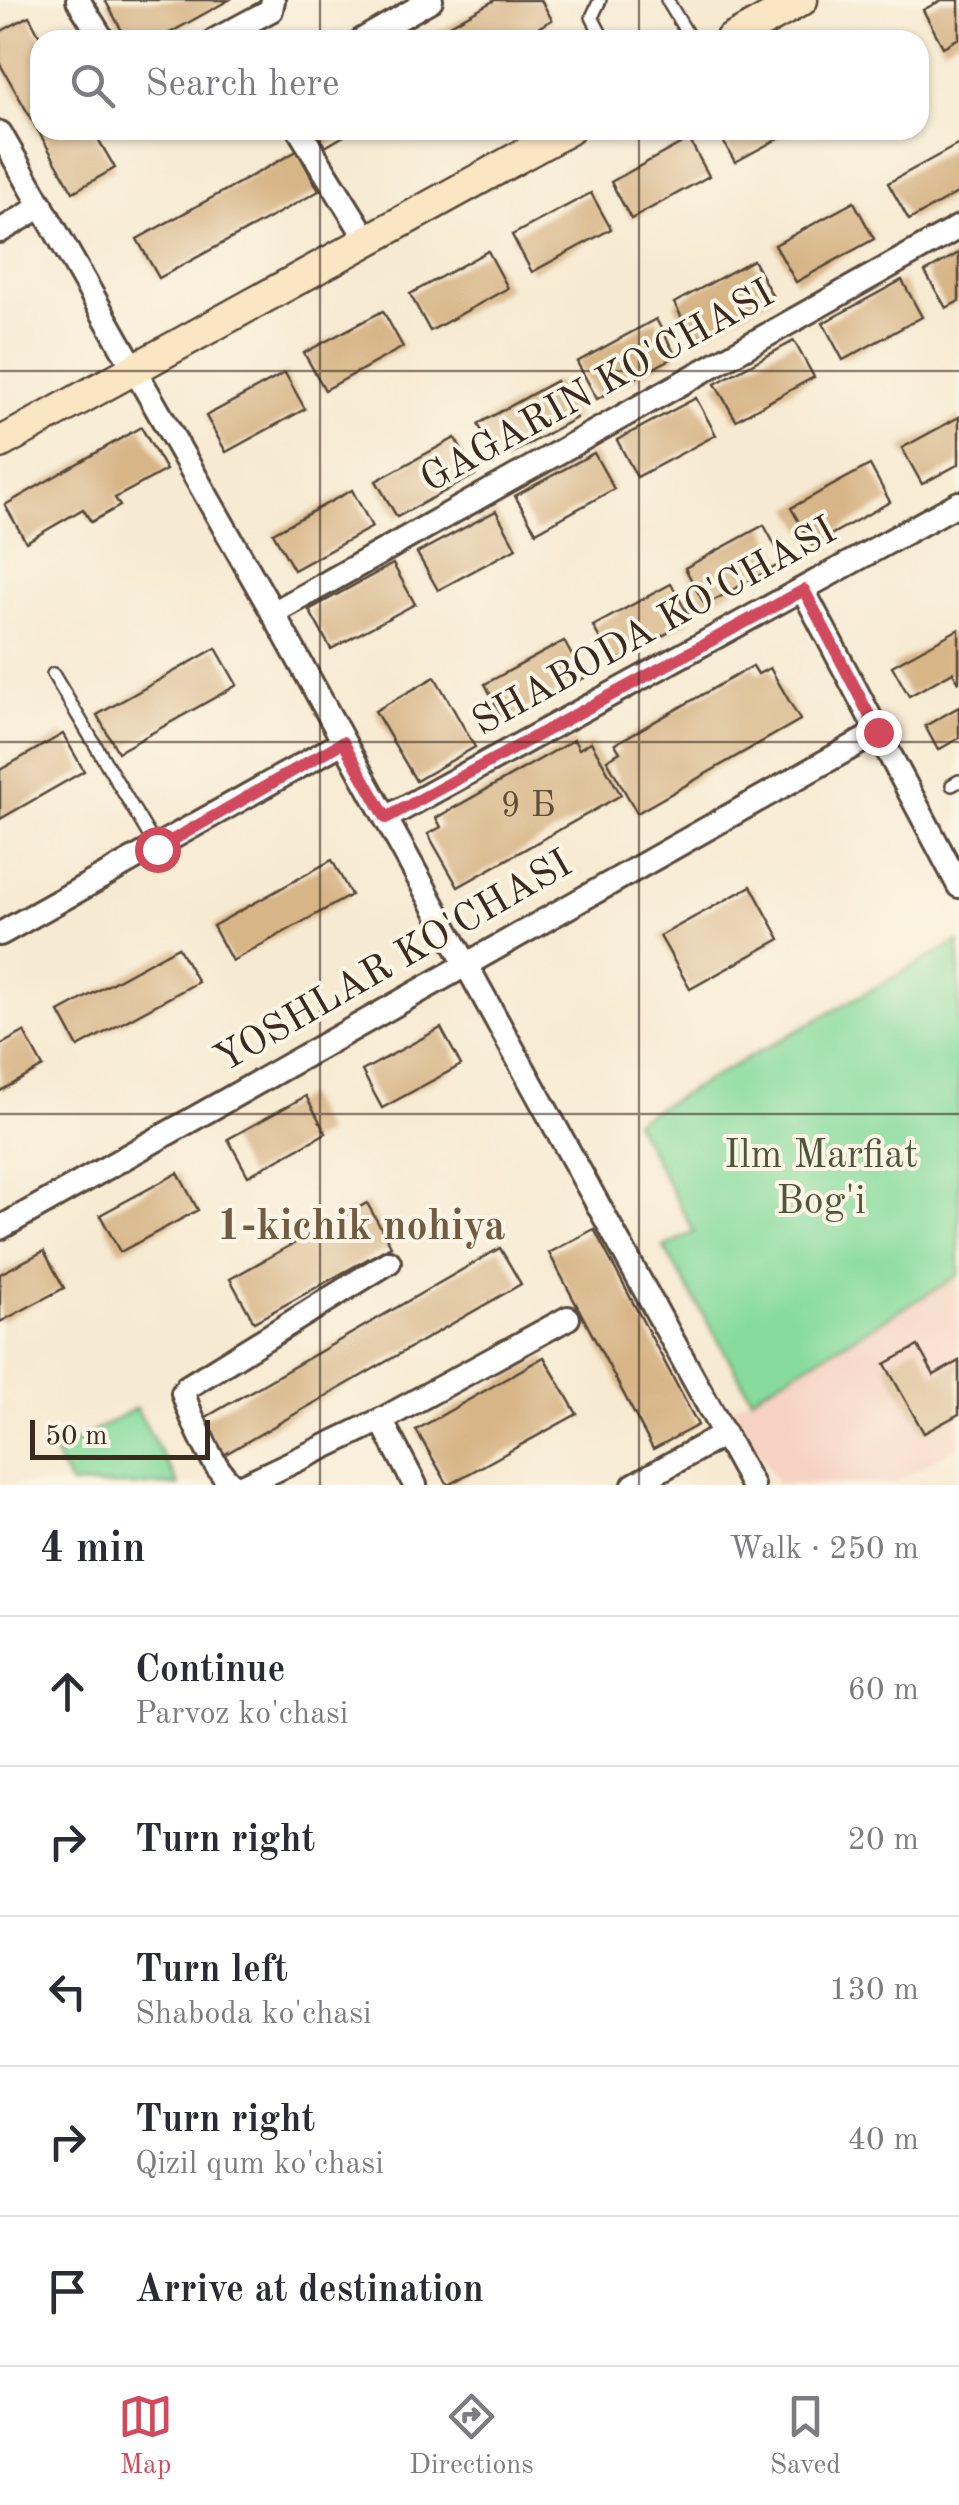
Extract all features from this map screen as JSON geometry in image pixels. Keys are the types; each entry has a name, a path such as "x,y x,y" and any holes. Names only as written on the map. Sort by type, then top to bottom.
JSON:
{"street":[{"path":"78,0 98,30"},
{"path":"241,30 271,10 273,0"},
{"path":"379,30 431,0"},
{"path":"748,30 802,0"},
{"path":"0,133 468,964 752,1485"},
{"path":"305,140 368,241"},
{"path":"0,443 550,140"},
{"path":"0,231 42,206"},
{"name":"GAGARIN KO'CHASI","path":"272,612 959,227"},
{"name":"SHABODA KO'CHASI","path":"386,818 959,503"},
{"path":"804,590 959,886"},
{"name":"YOSHLAR KO'CHASI","path":"0,1228 878,732"},
{"path":"0,934 343,742"},
{"path":"234,1485 223,1476 188,1407 183,1393 186,1387 389,1262"},
{"path":"244,1485 381,1420 568,1318"},
{"path":"381,1420 416,1485"},
{"path":"634,1485 671,1476 724,1434"}],"lane":[{"path":"599,30 592,17 600,0"},
{"path":"668,0 684,30"},
{"path":"54,674 157,849"}],"shaded area":[{"path":"959,1276 959,1446 890,1485 778,1485 733,1407"}],"green space":[{"name":"Ilm Marfiat Bog'i","path":"959,941 959,1276 751,1397 664,1247 694,1232 634,1121"},
{"path":"136,1408 179,1485 71,1485 54,1454"}],"building":[{"path":"105,0 229,0 175,30 122,30"},
{"path":"495,0 541,0 552,20 534,30 441,30"},
{"path":"942,0 959,0 959,38 943,47 923,10"},
{"path":"29,16 37,30 30,30 30,117 0,64 0,32"},
{"path":"43,140 99,140 115,168 73,192"},
{"path":"687,140 709,176 631,219 611,182"},
{"path":"723,140 776,140 735,162"},
{"path":"959,144 959,192 909,220 888,183"},
{"path":"297,151 319,191 159,278 137,239"},
{"path":"591,193 611,229 532,272 512,235"},
{"path":"854,202 874,239 796,282 775,245"},
{"path":"488,251 508,288 430,331 410,294"},
{"path":"959,253 959,301 946,308 925,272"},
{"path":"753,260 773,297 694,340 674,303"},
{"path":"902,280 922,317 843,360 823,323"},
{"path":"383,311 403,347 325,390 304,353"},
{"path":"656,319 676,356 597,399 577,362"},
{"path":"794,341 814,377 736,420 715,384"},
{"path":"285,373 305,409 226,452 206,416"},
{"path":"556,381 576,418 498,461 478,424"},
{"path":"696,398 716,435 637,477 617,440"},
{"path":"959,417 959,464 922,484 902,448"},
{"path":"141,427 166,470 115,498 120,506 91,522 83,509 26,542 5,505"},
{"path":"455,438 475,475 397,517 376,481"},
{"path":"594,453 614,489 536,532 515,496"},
{"path":"870,465 890,502 812,545 791,508"},
{"path":"352,490 372,527 294,570 273,533"},
{"path":"496,511 516,548 438,590 417,553"},
{"path":"764,525 784,562 705,605 685,568"},
{"path":"393,564 415,604 331,649 309,610"},
{"path":"671,584 691,620 613,663 593,626"},
{"path":"959,629 959,683 953,672 909,696 892,666"},
{"path":"564,641 584,678 505,721 485,684"},
{"path":"216,648 237,685 118,752 97,715"},
{"path":"753,666 758,674 770,668 800,720 637,813 607,760 620,752 615,744"},
{"path":"435,677 475,747 416,781 375,711"},
{"path":"959,707 959,738 938,750 925,726"},
{"path":"63,734 84,771 0,819 0,770"},
{"path":"574,740 579,749 591,742 621,795 458,887 428,834 441,827 436,818"},
{"path":"332,860 351,895 232,961 213,926"},
{"path":"751,886 780,939 690,989 660,936"},
{"path":"178,947 198,982 78,1047 59,1012"},
{"path":"441,1028 461,1065 382,1108 362,1071"},
{"path":"24,1032 43,1067 0,1091 0,1045"},
{"path":"306,1096 326,1133 248,1176 228,1139"},
{"path":"178,1173 198,1210 120,1252 100,1215"},
{"path":"367,1203 391,1246 254,1322 230,1279"},
{"path":"594,1229 698,1425 653,1449 549,1253"},
{"path":"500,1248 521,1284 222,1456 201,1420"},
{"path":"44,1251 64,1288 0,1322 0,1274"},
{"path":"918,1346 934,1375 959,1361 959,1414 924,1433 885,1364"},
{"path":"544,1357 577,1414 448,1485 416,1430"}],"district":[{"name":"1-kichik nohiya","path":"361,1228"}],"route":[{"path":"157,849 343,742 386,818 804,590 878,732"}]}
